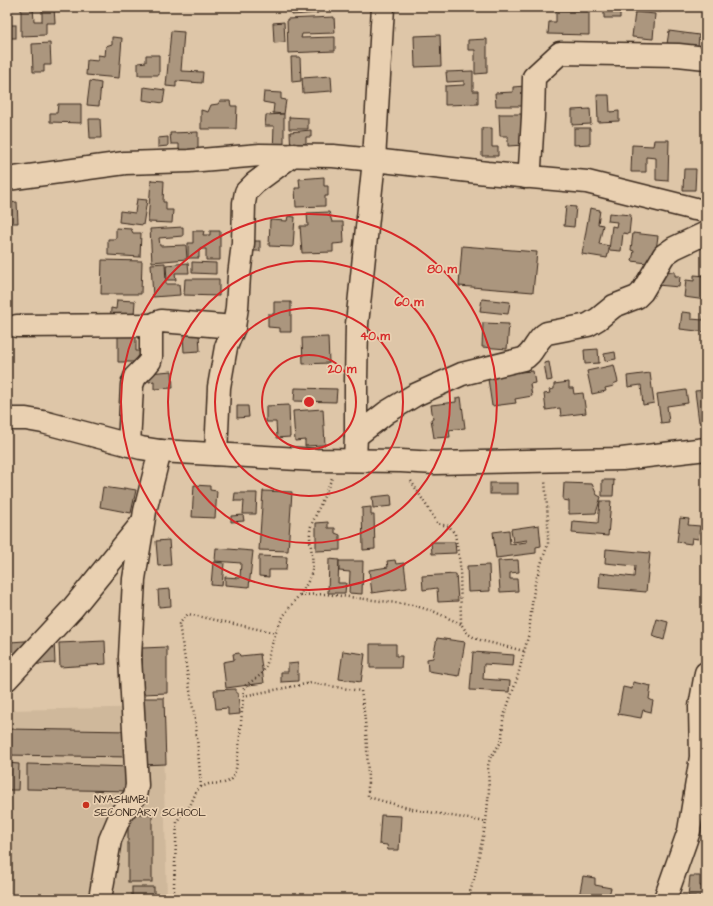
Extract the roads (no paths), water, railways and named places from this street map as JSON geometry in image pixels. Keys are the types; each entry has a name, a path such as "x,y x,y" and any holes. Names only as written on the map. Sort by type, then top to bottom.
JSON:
{"street":[{"path":"348,460 356,436 357,324 374,160 382,7"},
{"path":"526,177 530,168 534,117 534,77 560,53 678,55 706,58"},
{"path":"7,179 125,163 189,161 260,155 333,156 526,177 587,182 706,211"},
{"path":"216,454 219,387 226,346 234,327 237,307 246,192 254,183 293,155"},
{"path":"356,436 387,412 415,395 462,374 527,358 547,333 588,325 614,306 637,297 642,292 664,255 674,248 706,233"},
{"path":"17,326 153,325 161,321 234,327"},
{"path":"129,445 132,385 135,377 150,361 151,328 153,325"},
{"path":"7,419 26,419 43,422 141,448 160,451 316,460 435,463 622,459 706,449"},
{"path":"100,899 110,840 121,814 135,796 137,785 130,656 134,579 143,522 160,451"},
{"path":"7,679 72,609 143,522"},
{"path":"665,899 689,831 701,757 700,707 706,673"}],"place":[{"name":"NYASHIMBI SECONDARY SCHOOL","path":"86,805"}]}
